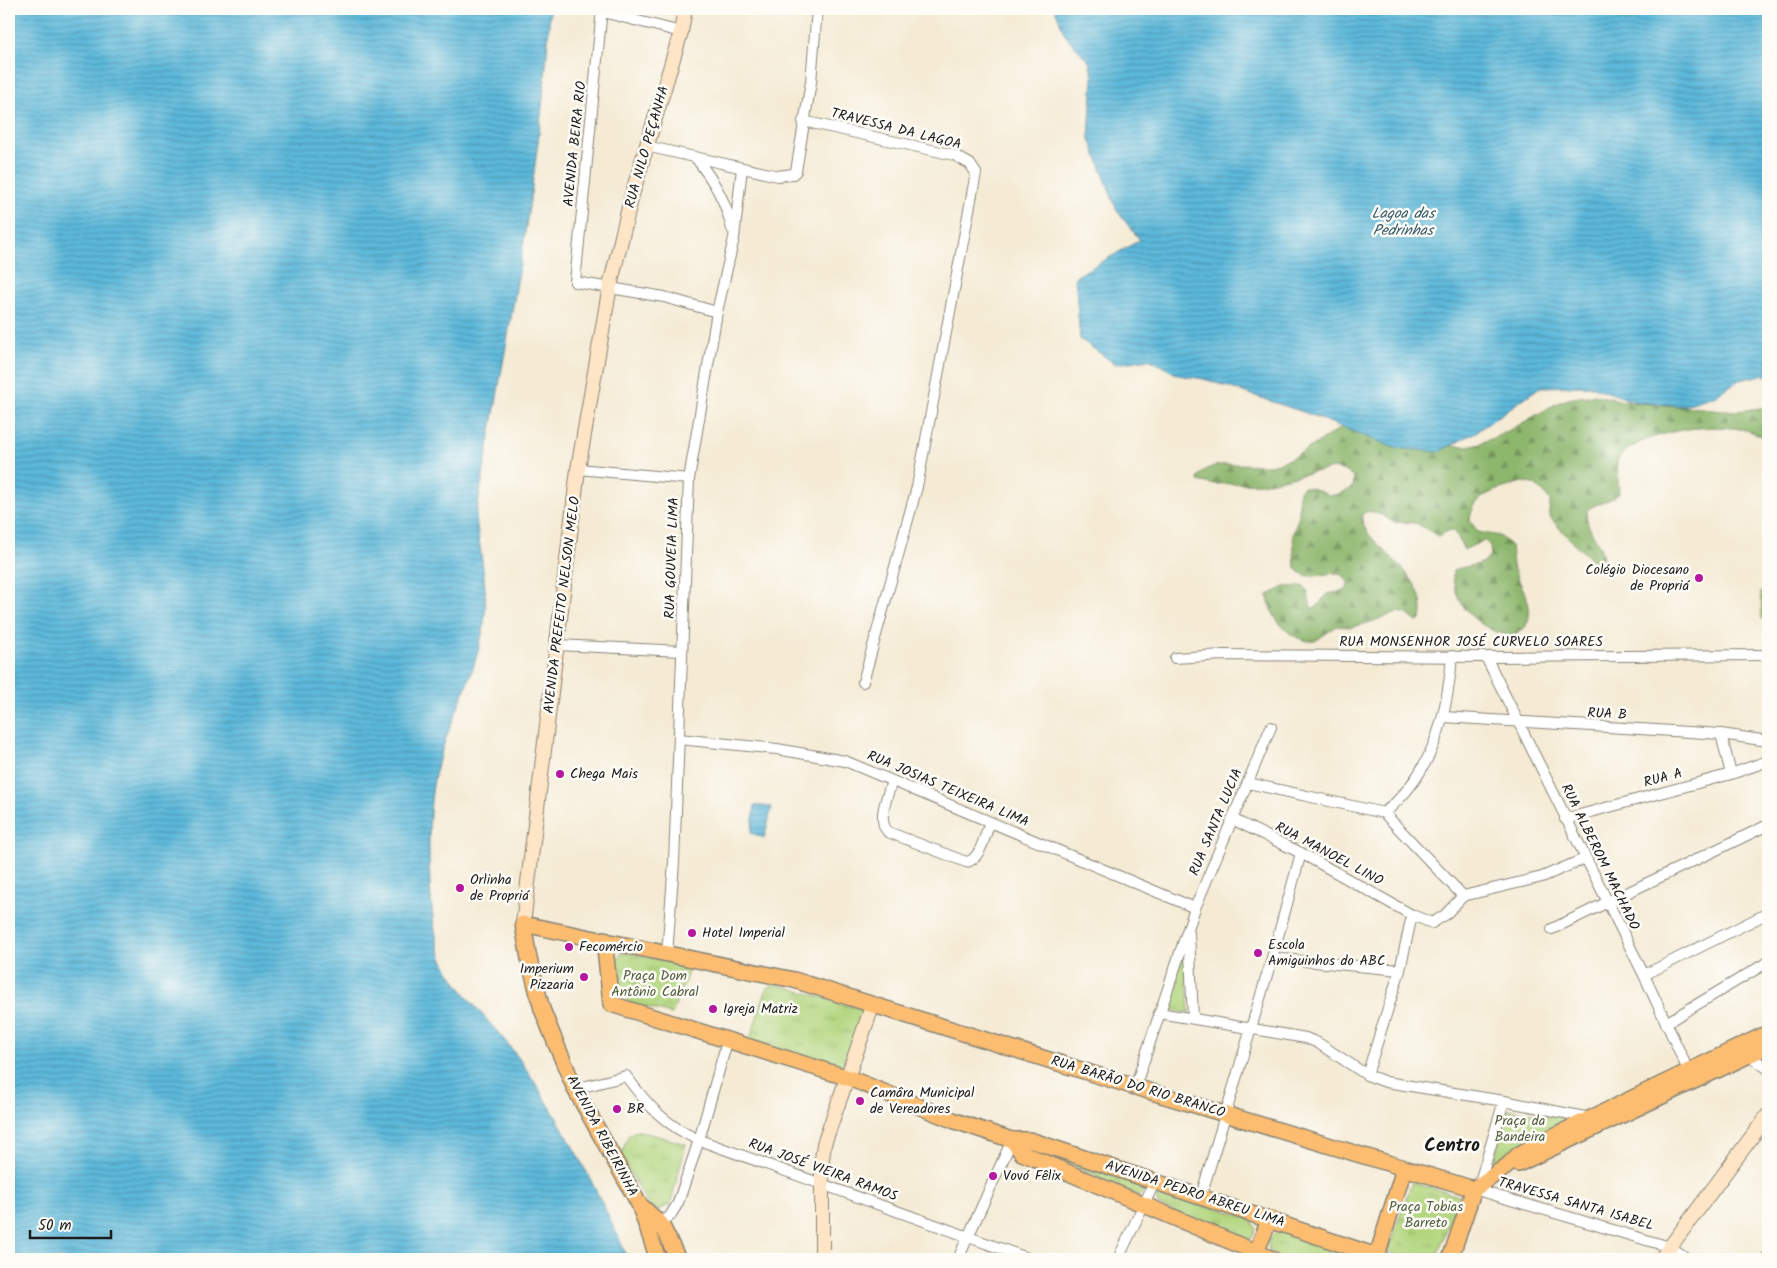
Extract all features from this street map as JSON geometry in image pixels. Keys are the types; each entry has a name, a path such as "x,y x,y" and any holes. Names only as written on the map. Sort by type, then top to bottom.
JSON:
{"main road":[{"name":"RUA NILO PEÇANHA","path":"610,286 646,146 681,32 685,9"},
{"name":"AVENIDA PREFEITO NELSON MELO","path":"523,924 578,469 610,286"},
{"path":"523,924 604,939 667,954"},
{"name":"AVENIDA RIBEIRINHA","path":"523,924 529,959 542,1009 574,1089 639,1204 658,1259"},
{"path":"604,939 611,1004 727,1042"},
{"name":"RUA BARÃO DO RIO BRANCO","path":"667,954 794,980 1135,1087 1404,1168"},
{"path":"822,1259 822,1159 824,1144 873,1004"},
{"path":"1450,1259 1476,1187 1507,1166 1527,1160 1603,1125 1744,1051 1768,1033"},
{"name":"AVENIDA PEDRO ABREU LIMA","path":"727,1042 848,1078 946,1118 1012,1140 1030,1140 1270,1219 1380,1258"},
{"path":"1507,1166 1512,1159 1526,1150 1688,1070 1744,1051 1768,1046"},
{"path":"1661,1259 1768,1115"},
{"name":"AVENIDA PEDRO ABREU LIMA","path":"1012,1140 1022,1153 1272,1259"},
{"path":"1380,1258 1404,1168 1476,1187"},
{"name":"AVENIDA RIBEIRINHA","path":"639,1204 661,1224"},
{"path":"1256,1252 1270,1219"},
{"path":"661,1224 678,1259"}],"street":[{"path":"646,146 784,177 796,171 810,82 816,9"},
{"path":"602,11 681,32"},
{"name":"AVENIDA BEIRA RIO","path":"602,11 575,282 610,286"},
{"name":"TRAVESSA DA LAGOA","path":"803,121 954,155 970,164 976,173 917,487 863,682"},
{"path":"696,158 718,187 727,207 734,238"},
{"name":"RUA GOUVEIA LIMA","path":"667,954 679,739 689,479 717,312 734,238 742,168"},
{"path":"610,286 664,297 717,312"},
{"path":"578,469 689,479"},
{"path":"557,645 682,651"},
{"name":"RUA MONSENHOR JOSÉ CURVELO SOARES","path":"1175,658 1222,656 1768,655"},
{"path":"1384,813 1398,801 1419,774 1444,717 1452,656"},
{"name":"RUA ALBEROM MACHADO","path":"1486,657 1584,859 1644,975 1688,1070"},
{"name":"RUA B","path":"1444,717 1721,734 1768,741"},
{"name":"RUA SANTA LUCIA","path":"1135,1087 1195,908 1271,727"},
{"path":"1721,734 1731,774"},
{"name":"RUA JOSIAS TEIXEIRA LIMA","path":"679,739 778,749 845,761 1195,908"},
{"name":"RUA A","path":"1565,819 1731,774 1768,761"},
{"path":"892,781 883,818 885,828 966,862 974,860 990,822"},
{"path":"1248,783 1384,813 1463,896 1542,877 1584,859"},
{"name":"RUA MANOEL LINO","path":"1232,819 1301,853 1428,922 1435,922 1445,915 1463,896"},
{"path":"1552,930 1768,825"},
{"path":"1201,1196 1252,1027 1301,853"},
{"path":"1644,975 1768,913"},
{"path":"1367,1075 1400,970 1412,915"},
{"path":"1188,927 1193,1018"},
{"path":"1272,958 1400,970"},
{"path":"1666,1023 1768,962"},
{"path":"1159,1013 1252,1027 1312,1040 1367,1075 1404,1087 1504,1101 1589,1118 1603,1125"},
{"path":"648,1234 661,1224 675,1208 699,1140 727,1042"},
{"path":"1744,1051 1768,1070"},
{"name":"RUA JOSÉ VIEIRA RAMOS","path":"574,1089 626,1076 652,1110 676,1130 699,1140 1030,1259"},
{"path":"1476,1187 1504,1101"},
{"path":"958,1259 966,1236 1012,1140"},
{"path":"1118,1259 1155,1181"},
{"name":"TRAVESSA SANTA ISABEL","path":"1476,1187 1670,1247 1688,1259"},
{"path":"1765,1259 1768,1256"}],"green space":[{"path":"1595,395 1629,402 1736,411 1768,407 1768,441 1755,433 1714,427 1667,433 1645,440 1628,450 1617,461 1619,493 1611,499 1587,510 1586,517 1590,529 1602,552 1603,558 1596,563 1551,519 1549,515 1550,500 1535,486 1521,482 1494,491 1482,498 1474,507 1470,521 1478,532 1500,536 1511,546 1514,570 1529,606 1528,621 1524,629 1511,636 1499,633 1478,622 1462,605 1457,595 1453,571 1479,564 1488,559 1491,555 1490,546 1484,540 1464,550 1455,531 1450,530 1438,536 1416,523 1393,522 1382,515 1369,511 1362,514 1364,525 1371,536 1406,572 1416,586 1421,602 1421,620 1417,622 1407,614 1398,612 1351,627 1337,626 1315,641 1306,641 1298,638 1277,620 1272,612 1268,595 1285,587 1303,586 1307,590 1311,608 1316,608 1327,594 1345,591 1349,585 1345,577 1337,573 1310,576 1300,572 1295,567 1293,534 1299,515 1299,491 1302,487 1325,494 1336,495 1353,487 1354,478 1346,471 1333,468 1264,483 1211,484 1198,481 1201,473 1217,466 1228,464 1268,465 1287,460 1344,426 1446,442 1458,446 1472,445 1503,433 1560,402"},
{"path":"1761,592 1768,592 1768,619 1762,619"},
{"path":"1185,946 1189,1013 1165,1009"},
{"name":"Praça Dom Antônio Cabral","path":"630,953 690,967 672,1014 630,1003 619,993 616,959 621,954"},
{"path":"776,984 865,1010 842,1067 754,1042 750,1038 767,988"},
{"name":"Praça da Bandeira","path":"1508,1110 1573,1118 1492,1167"},
{"path":"636,1130 686,1144 670,1205 658,1210 648,1205 621,1156 628,1136"},
{"path":"1017,1140 1144,1185 1144,1192 1138,1196"},
{"name":"Praça Tobias Barreto","path":"1412,1182 1459,1196 1436,1259 1409,1259 1387,1252"},
{"path":"1163,1190 1251,1219 1256,1229 1252,1238 1244,1242 1158,1205 1156,1197"},
{"path":"1281,1230 1354,1253 1357,1259 1283,1259 1270,1253 1268,1245 1271,1237"}],"water":[{"path":"9,9 550,9 539,137 530,201 476,517 484,574 485,616 479,649 445,742 434,780 431,797 429,869 433,919 437,940 449,971 469,999 525,1067 540,1090 581,1161 628,1259 9,1259"},
{"name":"Lagoa das Pedrinhas","path":"1055,9 1768,9 1768,376 1762,375 1739,380 1714,396 1682,406 1636,402 1590,386 1540,387 1476,432 1439,452 1395,448 1306,413 1204,379 1178,375 1149,359 1115,364 1080,339 1075,277 1140,240 1117,211 1089,136 1093,76 1089,62 1065,35"},
{"path":"755,805 772,807 764,838 751,833"}],"place":[{"name":"Colégio Diocesano de Propriá","path":"1699,578"},
{"name":"Chega Mais","path":"560,774"},
{"name":"Orlinha de Propriá","path":"460,888"},
{"name":"Hotel Imperial","path":"692,933"},
{"name":"Fecomércio","path":"569,947"},
{"name":"Escola Amiguinhos do ABC","path":"1258,953"},
{"name":"Imperium Pizzaria","path":"584,977"},
{"name":"Igreja Matriz","path":"713,1009"},
{"name":"Camâra Municipal de Vereadores","path":"860,1101"},
{"name":"BR","path":"617,1109"},
{"name":"Vovó Fêlix","path":"993,1176"}],"district":[{"name":"Centro","path":"1452,1146"}]}
